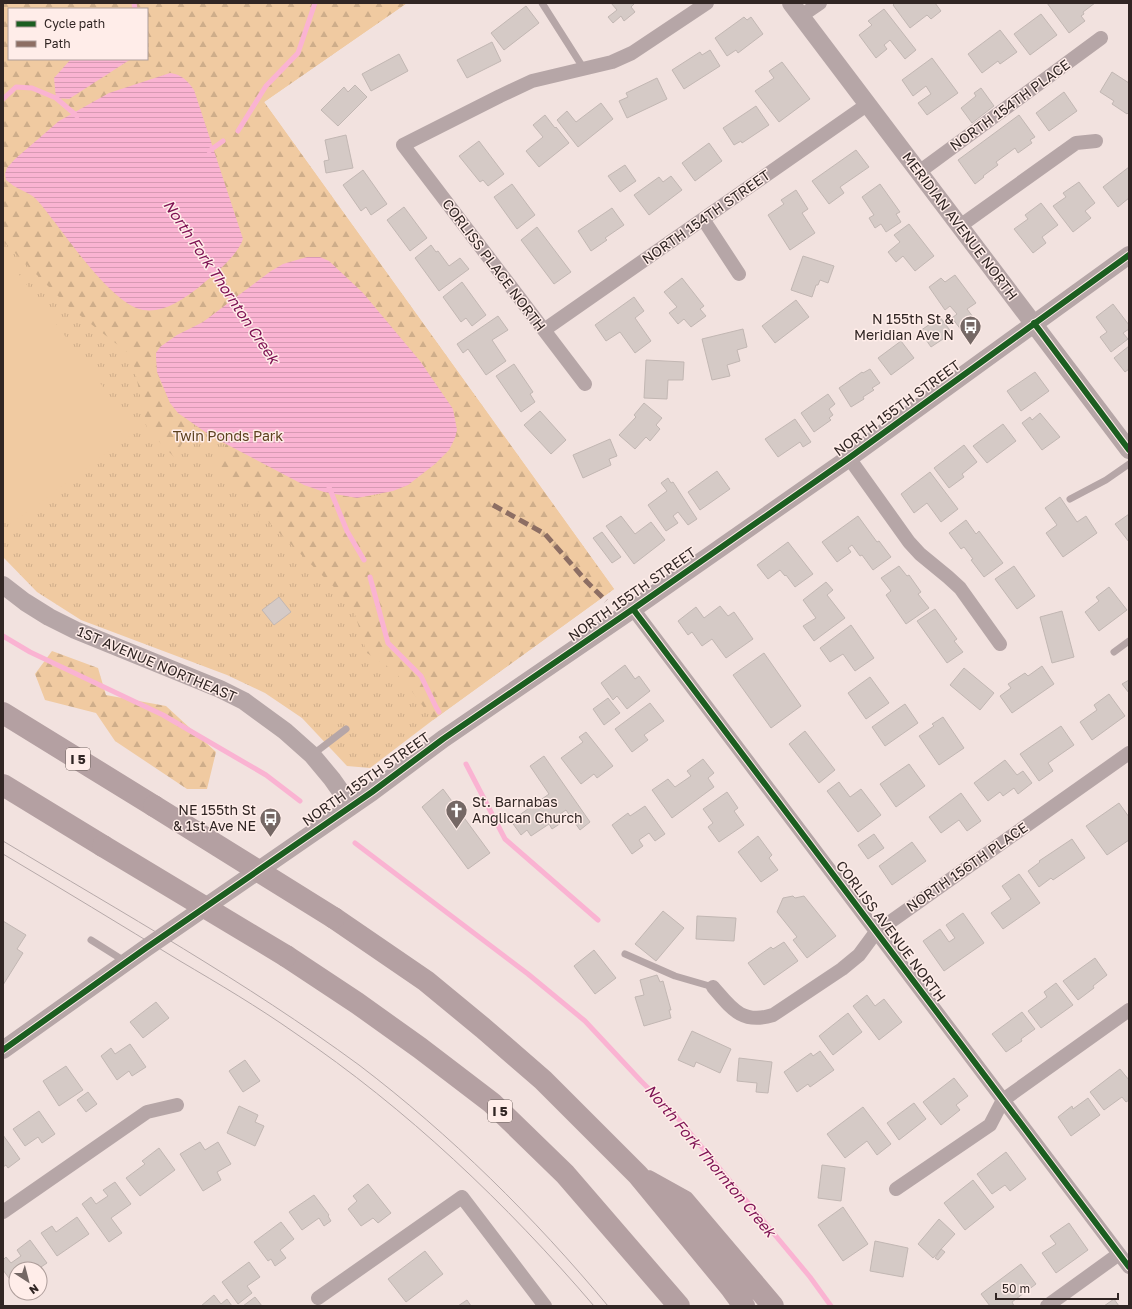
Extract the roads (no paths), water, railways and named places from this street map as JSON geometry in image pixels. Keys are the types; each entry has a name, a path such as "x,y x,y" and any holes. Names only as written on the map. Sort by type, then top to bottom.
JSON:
{"highway":[{"name":"I 5","path":"3,713 334,918 426,981 543,1080 638,1175 732,1288 744,1306"},
{"name":"I 5","path":"3,785 286,956 357,1003 420,1048 492,1103 564,1174 679,1306"},
{"path":"638,1175 684,1200 773,1306"}],"street":[{"path":"584,69 612,62 632,53 707,3"},
{"path":"796,10 820,3"},
{"name":"MERIDIAN AVENUE NORTH","path":"796,10 1129,450"},
{"name":"NORTH 154TH PLACE","path":"920,172 1101,38"},
{"name":"CORLISS PLACE NORTH","path":"584,69 532,81 403,146 585,384"},
{"name":"NORTH 154TH STREET","path":"544,330 868,104"},
{"path":"960,226 1076,143 1096,141"},
{"path":"703,219 739,274"},
{"name":"NORTH 155TH STREET","path":"3,1050 126,962 351,806 443,739 633,609 849,458 1034,323 1129,256"},
{"path":"849,458 909,542 920,554 960,588 1000,644"},
{"name":"1ST AVENUE NORTHEAST","path":"3,585 31,606 75,630 220,688 244,701 285,730 312,755 332,779 351,806"},
{"name":"CORLISS AVENUE NORTH","path":"633,609 1129,1267"},
{"name":"NORTH 156TH PLACE","path":"713,987 739,1015 751,1018 764,1018 773,1015 842,969 859,955 876,932 1129,752"},
{"path":"896,1189 990,1125 1003,1100 1129,1010"},
{"path":"3,1212 147,1112 177,1105"},
{"path":"318,1298 462,1197 545,1306"},
{"path":"1047,1306 1119,1254"}],"lane":[{"path":"542,3 584,69"},
{"path":"1070,499 1106,480 1129,464"},
{"path":"1114,652 1129,641"},
{"path":"312,755 346,729"},
{"path":"91,940 126,962"},
{"path":"625,954 675,976 713,987"}],"waterway":[{"path":"134,3 135,8"},
{"path":"238,131 266,86 298,53 315,3"},
{"name":"North Fork Thornton Creek","path":"3,99 16,87 32,88 56,98 77,116"},
{"path":"209,151 223,141"},
{"name":"North Fork Thornton Creek","path":"211,268 235,304"},
{"name":"North Fork Thornton Creek","path":"329,487 347,531 364,560"},
{"name":"North Fork Thornton Creek","path":"370,577 388,643 421,676 439,712"},
{"path":"3,636 30,652 163,715 266,775 300,801"},
{"name":"North Fork Thornton Creek","path":"466,764 505,839 598,920"},
{"name":"North Fork Thornton Creek","path":"355,843 528,974 585,1021 675,1115 810,1277 831,1306"}],"tram line":[{"path":"3,841 184,949 273,1005 359,1065 426,1120 490,1178 551,1241 608,1306"},
{"path":"3,854 253,1005 336,1062 377,1093 454,1159 490,1194 526,1231 594,1306"}],"place":[{"name":"N 155th St & Meridian Ave N","path":"970,346"},
{"name":"St. Barnabas Anglican Church","path":"456,830"},
{"name":"NE 155th St & 1st Ave NE","path":"271,838"}],"park label":[{"name":"Twin Ponds Park","path":"228,436"}]}
